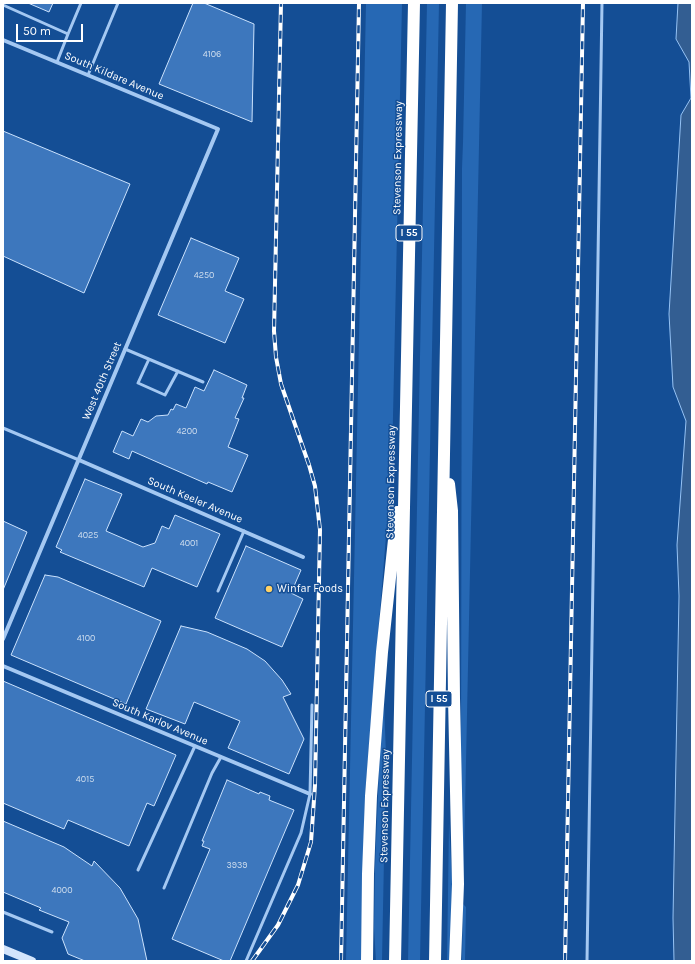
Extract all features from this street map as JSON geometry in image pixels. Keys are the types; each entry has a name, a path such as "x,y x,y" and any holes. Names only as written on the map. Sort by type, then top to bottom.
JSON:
{"highway":[{"name":"Stevenson Expressway","path":"394,961 414,3"},
{"name":"I 55","path":"435,961 452,3"},
{"path":"444,437 452,511 458,884 455,961"},
{"path":"367,961 370,837 382,652 394,536 405,464"}],"main road":[{"path":"3,949 32,961"}],"street":[{"name":"South Kildare Avenue","path":"3,40 218,129"},
{"name":"West 40th Street","path":"3,639 218,129"},
{"name":"South Keeler Avenue","path":"79,460 303,557"},
{"name":"South Karlov Avenue","path":"3,666 310,794"}],"lane":[{"path":"57,62 81,3"},
{"path":"88,75 118,3"},
{"path":"587,961 602,3"},
{"path":"3,5 68,34"},
{"path":"125,349 203,382"},
{"path":"149,359 138,383 165,395 178,371"},
{"path":"3,428 79,460"},
{"path":"218,591 244,531"},
{"path":"246,961 301,833 310,794 312,705"},
{"path":"138,870 195,746"},
{"path":"164,888 212,773 221,757"},
{"path":"3,912 52,932"}],"shaded area":[{"path":"366,3 402,3 392,462 365,795 361,961 346,961"},
{"path":"427,3 439,3 420,961 408,961"},
{"path":"466,3 482,3 463,904 461,765 462,168"},
{"path":"678,3 692,3 692,961 674,961 673,918 679,596 677,545 686,421 673,387 669,314 681,115 691,98 689,62 676,39"},
{"path":"384,704 386,754 382,961 376,961 374,928 375,867 380,747"},
{"path":"449,823 452,878 451,961 447,961"},
{"path":"463,904 466,907 465,961 462,961"}],"building":[{"path":"28,3 53,3 49,12"},
{"path":"193,3 204,3 254,24 252,122 159,84"},
{"path":"3,131 130,184 84,293 3,256"},
{"path":"191,238 239,258 225,291 244,299 225,343 158,315"},
{"path":"214,370 247,385 242,398 244,398 235,418 239,419 228,447 248,455 232,492 208,482 207,484 132,451 129,459 113,452 122,431 133,436 141,419 148,422 156,416 168,415 176,404 186,408 195,387 204,391"},
{"path":"85,479 122,494 106,531 143,547 155,543 162,526 169,529 175,515 220,534 197,587 152,568 144,587 60,552 62,550 56,547"},
{"path":"3,521 27,532 3,590"},
{"path":"246,546 301,570 291,593 303,599 282,647 215,618"},
{"path":"45,575 58,577 161,621 126,704 11,655"},
{"path":"181,626 207,632 247,649 265,661 282,680 291,694 283,697 304,739 289,774 228,748 240,721 194,702 185,724 146,709"},
{"path":"3,681 176,755 154,806 147,803 129,846 68,820 64,829 3,803"},
{"path":"227,780 259,794 260,792 270,796 269,800 294,810 230,961 224,961 172,939 210,849 202,846 204,841 202,841"},
{"path":"3,821 64,847 92,866 94,861 120,888 138,919 147,961 85,961 68,954 62,938 69,922 39,910 41,908 3,892"}],"railway":[{"path":"252,961 278,925 298,885 311,842 315,785 320,530 315,486 281,384 276,357 274,331 281,3"},
{"path":"341,961 359,3"},
{"path":"565,961 583,3"}],"place":[{"name":"Winfar Foods","path":"269,589"}]}
